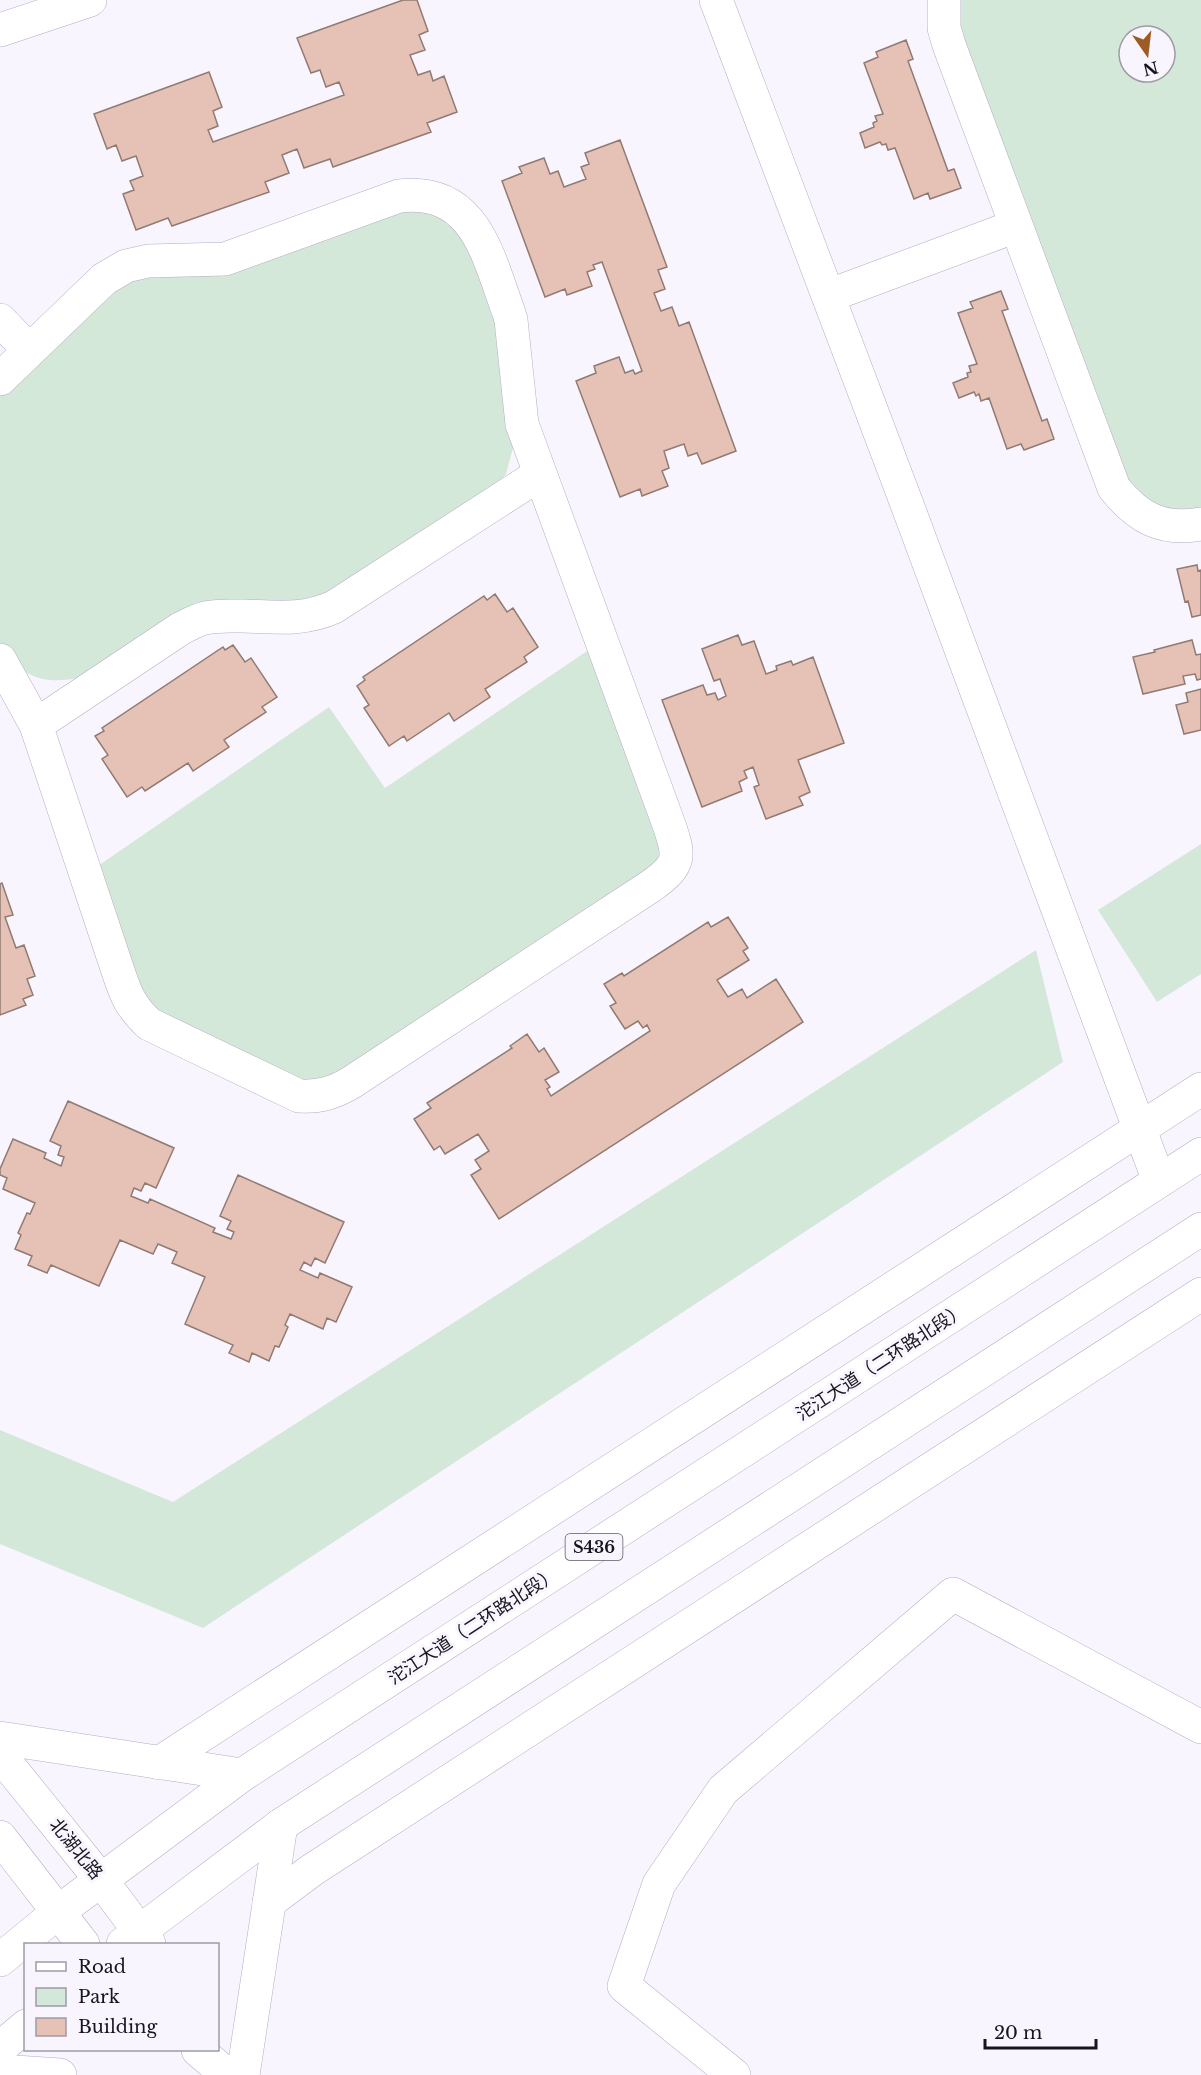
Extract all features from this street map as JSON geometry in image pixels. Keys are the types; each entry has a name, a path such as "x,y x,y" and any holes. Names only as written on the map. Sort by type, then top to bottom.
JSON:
{"main road":[{"path":"0,30 90,0"},
{"path":"716,0 1159,1181"},
{"path":"944,0 944,28 949,45 1114,488 1134,511 1148,519 1179,526 1201,524"},
{"path":"0,378 104,279 126,266 137,262 225,259 387,199 410,195 428,196 456,207 472,223 482,239 511,320 522,424 672,833 676,845 676,861 666,875 651,886 337,1091 317,1097 299,1096 149,1024 135,1011 122,982 36,725 0,660"},
{"path":"828,296 1016,226"},
{"path":"0,320 29,350"},
{"path":"36,725 193,622 224,616 301,618 317,615 334,607 540,474"},
{"path":"159,1763 1201,1089"},
{"name":"沱江大道（二环路北段）","path":"0,1960 58,1912 242,1775 1201,1155"},
{"path":"138,1940 281,1825 1201,1229"},
{"path":"269,1902 312,1870 1201,1294"},
{"path":"734,2075 624,1986 659,1884 723,1790 953,1594 1201,1727"},
{"path":"0,1738 242,1775"},
{"name":"北湖北路","path":"0,1755 101,1880 138,1940"},
{"path":"243,2075 281,1825"},
{"path":"0,1837 82,1943"},
{"path":"0,2048 24,2028"},
{"path":"200,2051 227,2075"},
{"path":"218,2051 233,2075"},
{"path":"0,2071 42,2074"}],"green space":[{"path":"954,0 1201,0 1201,512 1170,514 1132,491 957,33"},
{"path":"391,207 452,215 504,325 514,444 506,474 498,484 325,601 216,604 86,676 72,679 47,680 26,672 17,665 0,643 0,390 109,284"},
{"path":"593,647 664,843 656,868 346,1072 300,1084 172,1023 144,1001 95,868 329,707 385,788"},
{"path":"1201,844 1201,974 1157,1002 1098,910"},
{"path":"1036,950 1063,1062 203,1628 0,1544 0,1430 173,1502"}],"building":[{"path":"403,0 417,0 428,31 419,35 425,50 410,55 418,75 430,71 433,81 444,76 457,112 427,123 431,132 333,167 330,159 304,168 297,149 282,155 289,173 265,182 269,192 172,226 168,218 136,230 123,194 134,190 130,181 143,176 136,156 122,161 116,145 107,149 94,114 209,72 222,107 213,111 218,126 208,130 213,142 344,95 339,82 326,87 320,70 311,73 297,38"},
{"path":"906,40 913,59 908,61 948,171 954,169 961,188 930,199 928,193 914,199 895,148 888,150 886,144 882,145 880,142 865,148 860,133 874,127 873,123 877,121 875,116 883,114 864,63 878,57 876,52"},
{"path":"620,140 667,267 658,270 665,289 654,293 661,311 672,307 679,326 689,322 736,451 702,464 697,453 688,456 684,444 664,451 669,468 662,471 668,486 642,496 640,489 620,497 576,381 596,373 594,366 619,357 625,373 633,370 635,374 642,371 602,262 593,265 595,269 587,272 592,286 567,295 565,289 545,297 502,181 522,173 519,167 544,158 550,174 558,171 564,187 586,179 581,167 589,164 585,153"},
{"path":"1001,291 1008,309 1002,311 1042,421 1047,419 1054,439 1024,450 1021,444 1007,449 989,398 981,401 979,394 976,396 974,392 959,398 953,383 968,377 967,373 971,372 969,366 977,364 958,313 973,308 970,302"},
{"path":"1197,565 1198,571 1201,570 1201,615 1192,617 1188,601 1185,602 1177,569"},
{"path":"495,594 507,612 513,608 538,647 524,657 527,662 485,689 490,697 454,721 449,713 407,741 404,736 389,746 364,708 369,705 357,686 365,680 363,677 484,596 487,600"},
{"path":"738,635 742,645 754,641 766,674 777,670 776,666 791,661 793,665 813,657 844,743 798,760 810,792 799,797 803,805 766,819 754,787 759,785 753,767 744,771 747,778 739,782 742,791 702,807 662,700 703,685 707,695 715,693 718,700 726,696 720,679 714,681 702,649"},
{"path":"1192,640 1196,655 1201,654 1201,679 1197,680 1195,674 1183,676 1185,684 1143,694 1133,657"},
{"path":"233,645 245,662 251,658 277,697 262,707 266,712 224,740 229,747 193,771 188,763 145,791 142,787 127,797 102,759 108,755 95,736 104,731 102,728 223,647 225,650"},
{"path":"1201,689 1201,730 1184,734 1176,705 1188,702 1186,693"},
{"path":"2,883 13,915 5,917 16,948 24,945 35,976 27,979 33,995 23,999 26,1005 0,1015 0,884"},
{"path":"728,917 748,948 743,951 749,960 717,980 728,997 742,989 747,998 776,979 803,1022 499,1219 471,1175 481,1169 475,1160 489,1151 478,1134 445,1154 440,1146 434,1150 414,1119 431,1108 427,1103 512,1048 510,1046 527,1034 539,1052 544,1048 559,1072 545,1080 550,1087 547,1089 551,1096 650,1031 647,1025 643,1028 638,1021 625,1029 610,1006 616,1003 604,984 622,973 624,976 708,922 711,927"},
{"path":"68,1101 174,1148 156,1188 145,1183 141,1191 134,1188 131,1196 148,1203 150,1199 215,1228 213,1232 231,1239 234,1232 227,1229 231,1221 220,1216 238,1175 344,1222 325,1263 315,1258 311,1266 304,1262 300,1270 318,1278 320,1273 352,1287 336,1322 327,1318 323,1329 290,1314 285,1325 288,1327 279,1347 275,1346 269,1361 252,1353 249,1362 229,1353 233,1345 185,1324 205,1277 172,1263 177,1252 158,1244 153,1254 120,1240 99,1286 51,1265 47,1273 28,1265 32,1256 15,1249 21,1235 18,1233 27,1213 30,1214 35,1203 3,1189 7,1178 0,1175 0,1169 13,1139 46,1153 44,1158 61,1166 64,1157 58,1155 61,1146 50,1141"}]}
